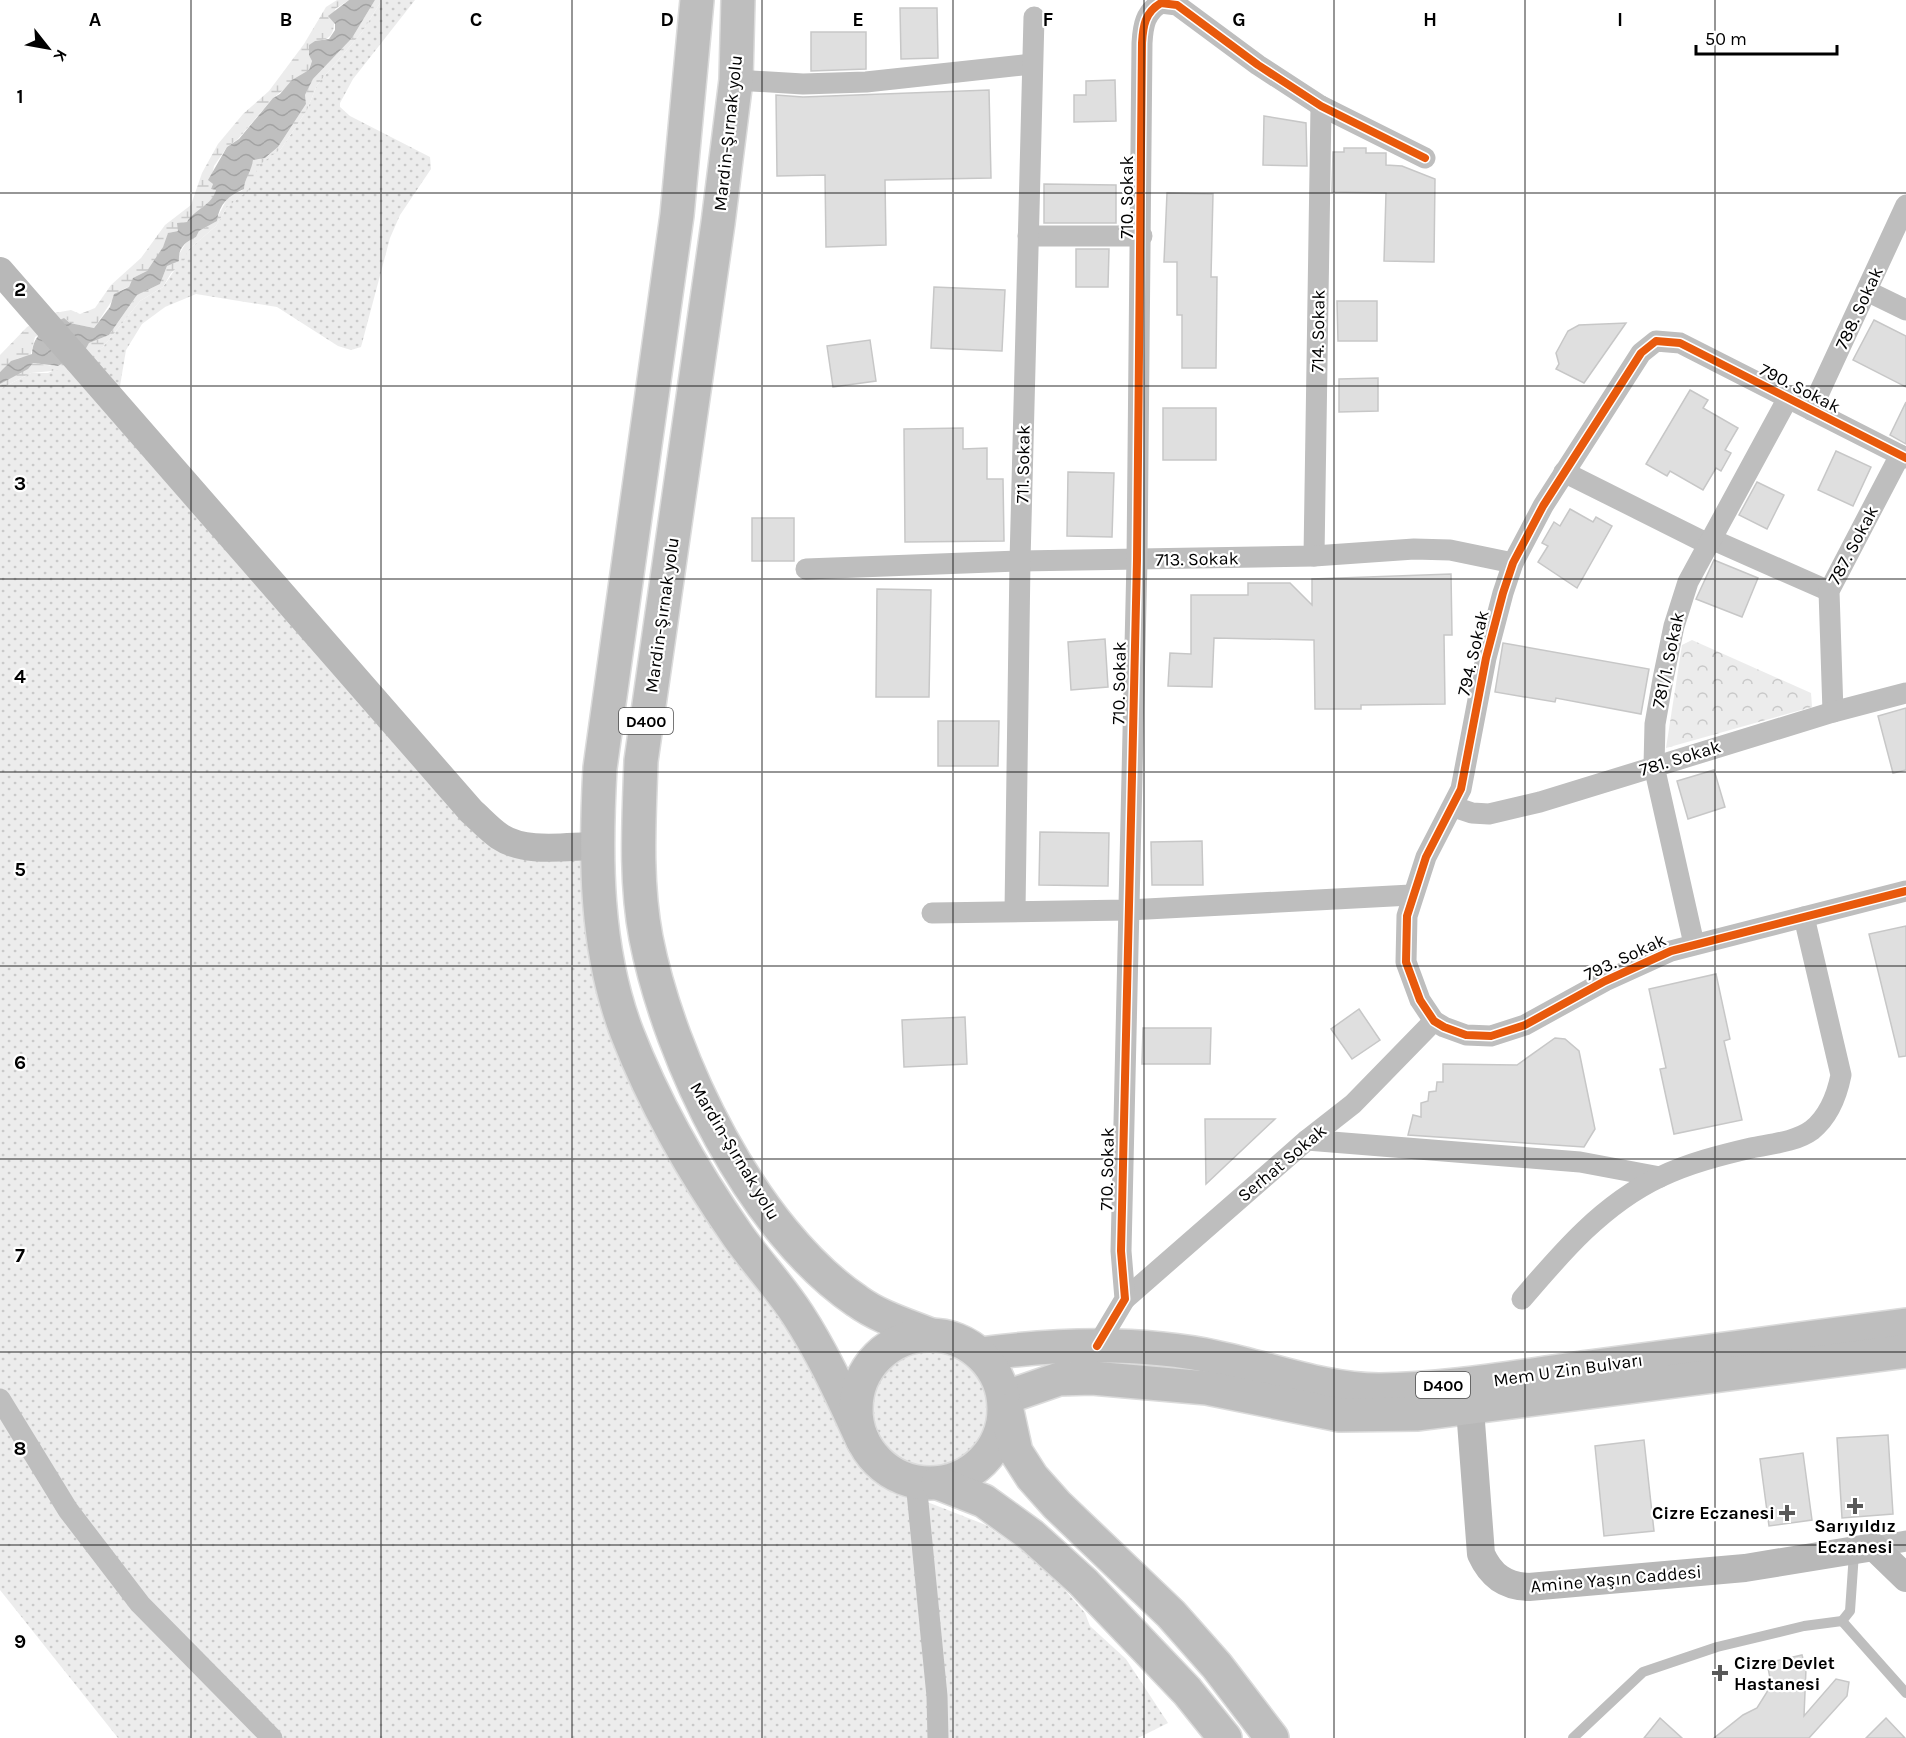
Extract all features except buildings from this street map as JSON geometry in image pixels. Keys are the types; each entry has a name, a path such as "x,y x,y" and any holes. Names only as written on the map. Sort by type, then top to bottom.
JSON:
{"main road":[{"path":"697,0 677,215 600,768 596,846 599,899 609,963 626,1031 669,1124 705,1185 798,1316 834,1378 863,1441 884,1468 894,1475 984,1501 1031,1535 1075,1574 1159,1661 1225,1738"},
{"name":"Mardin-Şırnak yolu","path":"738,0 735,80 718,223 641,761 639,844 641,896 646,939 666,1011 688,1073 733,1156 768,1211 807,1259 834,1284 884,1316 931,1335"},
{"name":"Mem U Zin Bulvarı","path":"1004,1398 1059,1378 1092,1378 1207,1388 1340,1415 1376,1416 1478,1395 1906,1325"},
{"path":"863,1441 857,1423 856,1404 860,1386 868,1369 880,1354 895,1344 913,1337 931,1335 957,1340 980,1354 992,1367 1004,1398 1016,1452 1032,1477 1057,1505 1171,1614 1217,1666 1272,1738"},
{"name":"Mem U Zin Bulvarı","path":"980,1354 1030,1347 1097,1346 1216,1357 1346,1388 1478,1395 1906,1351"},
{"path":"927,1483 961,1477 981,1464 995,1445 1003,1422 1004,1398"}],"street":[{"name":"710. Sokak","path":"1125,1299 1121,1251 1137,560 1142,236 1142,43 1143,27 1148,14 1161,3 1177,5 1258,65 1321,106"},
{"name":"711. Sokak","path":"1015,911 1020,561 1034,17"},
{"path":"735,80 803,84 866,82 1032,64"},
{"path":"1321,106 1425,158"},
{"name":"714. Sokak","path":"1314,556 1321,106"},
{"name":"788. Sokak","path":"1811,410 1906,205"},
{"path":"1028,236 1142,236"},
{"path":"0,271 471,811 501,837 516,843 528,846 596,846"},
{"path":"1867,291 1906,310"},
{"name":"794. Sokak","path":"1434,1021 1420,1000 1406,962 1407,916 1411,895 1426,857 1454,807 1465,771 1493,626 1514,563 1564,472 1641,353 1656,341 1680,343"},
{"name":"790. Sokak","path":"1680,343 1903,457"},
{"name":"781/1. Sokak","path":"1694,944 1654,766 1655,724 1674,626 1688,582 1788,399"},
{"name":"787. Sokak","path":"1833,712 1829,591 1903,457"},
{"path":"1564,472 1709,542 1829,591"},
{"name":"713. Sokak","path":"806,569 1020,561 1314,556 1414,549 1450,550 1514,563"},
{"name":"781. Sokak","path":"1454,807 1489,814 1540,802 1833,712 1906,693"},
{"name":"793. Sokak","path":"1434,1021 1466,1035 1491,1036 1506,1032 1642,963 1694,944 1906,891"},
{"path":"932,913 1128,910 1411,895"},
{"path":"1522,1299 1590,1224 1616,1203 1660,1177 1728,1153 1795,1138 1811,1130 1828,1111 1839,1087 1840,1061 1804,917"},
{"name":"Serhat Sokak","path":"1125,1299 1307,1140 1353,1104 1434,1021"},
{"path":"1307,1140 1580,1162 1660,1177"},
{"path":"1097,1346 1125,1299"},
{"name":"Amine Yaşın Caddesi","path":"1478,1395 1481,1554 1490,1570 1507,1584 1529,1587 1745,1568 1852,1550"},
{"path":"0,1399 68,1510 133,1596 272,1738"},
{"path":"927,1483 938,1738"},
{"path":"1852,1550 1906,1541"},
{"path":"1852,1550 1906,1578"}],"lane":[{"path":"1573,1738 1643,1672 1718,1647 1804,1626 1842,1621 1850,1611 1852,1550"},
{"path":"1842,1621 1906,1693"}],"green space":[{"path":"337,0 349,0 335,9 331,35 315,41 309,52 312,61 309,70 273,98 238,139 227,147 214,166 211,189 216,190 215,196 187,222 183,222 178,231 168,233 154,263 129,287 119,293 94,328 70,323 67,320 35,337 30,357 13,361 0,372 0,355 27,327 49,314 71,310 80,314 95,308 111,285 141,258 165,225 191,205 202,173 218,144 243,114 269,91 304,44 326,7"},
{"path":"375,0 382,0 362,32 317,85 307,110 281,149 259,165 248,191 227,207 216,226 188,250 184,261 171,273 163,287 140,301 103,347 62,370 31,373 0,389 0,384 33,363 54,366 89,343 109,335 137,295 160,284 167,266 178,256 187,241 215,222 229,195 242,191 253,160 268,156 278,147 306,104 305,95 313,79 352,38"},
{"path":"382,0 415,0 353,79 340,107 350,116 430,157 431,169 400,215 390,238 361,347 351,350 338,346 277,307 196,294 165,307 142,324 126,350 119,392 501,837 579,846 588,945 611,1035 630,1085 651,1128 686,1189 804,1350 850,1448 863,1467 889,1487 986,1525 1045,1567 1085,1613 1090,1626 1126,1659 1168,1723 1138,1738 118,1738 0,1590 0,389 31,373 48,373 103,347 140,301 163,287 188,250 216,226 227,207 247,191 258,165 281,149 307,110 317,85 362,32"},
{"path":"1692,640 1811,693 1812,707 1666,748 1682,645"},
{"path":"928,1349 952,1354 972,1367 985,1387 990,1411 985,1435 972,1455 952,1468 928,1473 904,1468 884,1455 871,1435 866,1411 871,1387 884,1367 904,1354"}],"water":[{"path":"349,0 375,0 352,38 313,79 305,95 306,104 278,147 265,158 253,160 244,189 226,201 217,221 199,231 196,237 183,246 179,261 167,266 160,284 137,295 109,335 89,343 85,350 58,366 33,363 28,369 0,384 0,372 11,361 32,354 35,341 47,328 64,318 70,323 94,328 110,307 114,294 129,287 133,278 147,271 163,247 168,233 178,231 177,223 187,222 211,200 216,190 211,189 213,184 208,180 227,147 239,139 273,98 280,94 292,80 309,70 312,61 309,55 309,45 315,41 329,39 335,30 335,24 328,16"}],"cycle path":[{"path":"1097,1346 1125,1299 1121,1251 1137,560 1142,43 1144,25 1148,15 1161,3 1177,5 1258,65 1321,106 1425,158"},
{"path":"1906,458 1680,343 1656,341 1641,353 1543,506 1513,563 1486,658 1461,789 1426,857 1407,916 1406,962 1420,1000 1434,1021 1466,1035 1491,1036 1525,1025 1605,981 1671,951 1906,891"}],"place":[{"name":"Sarıyıldız Eczanesi","path":"1855,1506"},
{"name":"Cizre Eczanesi","path":"1787,1513"},
{"name":"Cizre Devlet Hastanesi","path":"1720,1673"}]}
